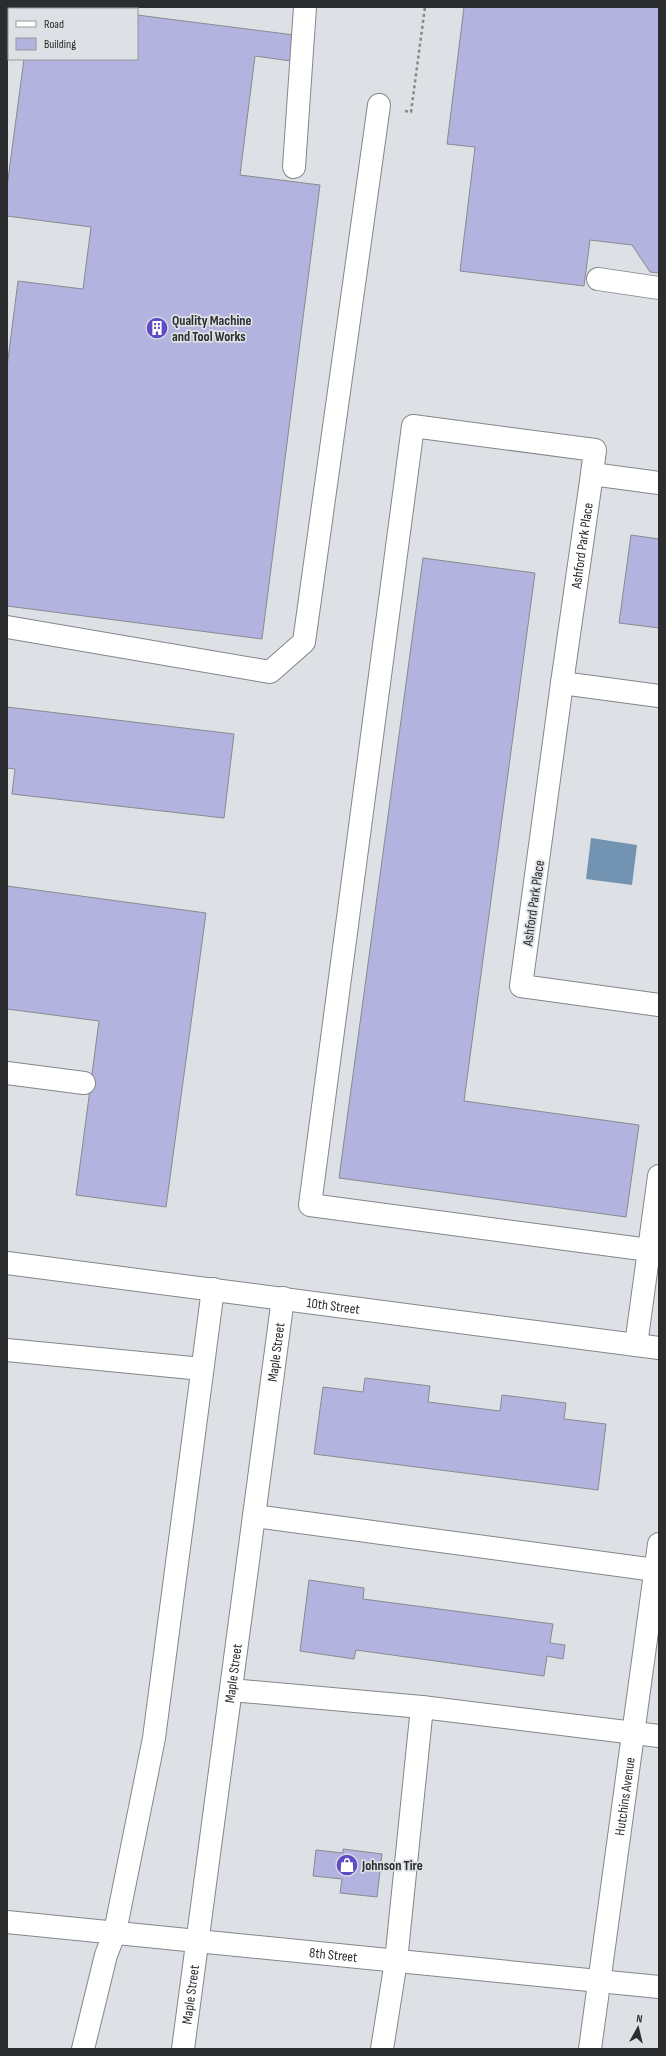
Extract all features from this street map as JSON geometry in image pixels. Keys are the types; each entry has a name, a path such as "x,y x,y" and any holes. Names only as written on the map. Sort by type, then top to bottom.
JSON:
{"street":[{"path":"294,167 305,7"},
{"path":"7,627 270,672 304,642 379,105"},
{"path":"598,279 659,288"},
{"name":"Ashford Park Place","path":"649,1250 310,1205 414,426 595,450 521,986 659,1005"},
{"path":"592,474 659,484"},
{"path":"562,683 659,696"},
{"path":"7,1073 84,1084"},
{"path":"636,1345 649,1250 656,1225 659,1176"},
{"name":"10th Street","path":"7,1264 283,1298 659,1348"},
{"path":"83,2049 106,1955 115,1932 154,1738 212,1289"},
{"name":"Maple Street","path":"183,2049 283,1298"},
{"path":"7,1350 202,1369"},
{"path":"254,1516 655,1570"},
{"name":"Hutchins Avenue","path":"590,2049 659,1544"},
{"path":"231,1690 422,1707 659,1736"},
{"path":"382,2049 396,1960 422,1707"},
{"name":"8th Street","path":"7,1922 659,1987"}],"path":[{"path":"379,105 411,112 425,7"}],"water":[{"path":"591,838 637,845 632,885 586,879"}],"building":[{"path":"77,7 84,8 30,8"},
{"path":"464,7 659,7 659,273 650,272 632,245 590,240 584,286 460,271 475,147 447,144"},
{"name":"Quality Machine and Tool Works","path":"138,15 294,35 291,61 255,56 240,175 320,185 262,639 7,606 7,367 18,281 83,289 91,227 7,216 7,187 24,60 138,60"},
{"path":"631,535 659,539 659,628 619,623"},
{"path":"423,558 535,573 464,1101 639,1125 626,1217 339,1178"},
{"path":"7,707 234,734 224,818 12,794 15,769 7,768"},
{"path":"7,886 206,913 166,1207 76,1195 99,1021 7,1009"},
{"path":"365,1378 430,1386 428,1402 500,1411 502,1395 566,1403 564,1419 606,1424 598,1490 314,1454 323,1387 363,1392"},
{"path":"309,1580 364,1588 363,1599 553,1624 550,1643 565,1645 563,1659 547,1656 544,1676 356,1650 354,1659 300,1651"},
{"name":"Johnson Tire","path":"343,1849 382,1854 377,1897 340,1893 342,1879 313,1876 316,1850 343,1853"}],"place":[{"name":"Quality Machine and Tool Works","path":"157,328"},
{"name":"Johnson Tire","path":"347,1865"}]}
